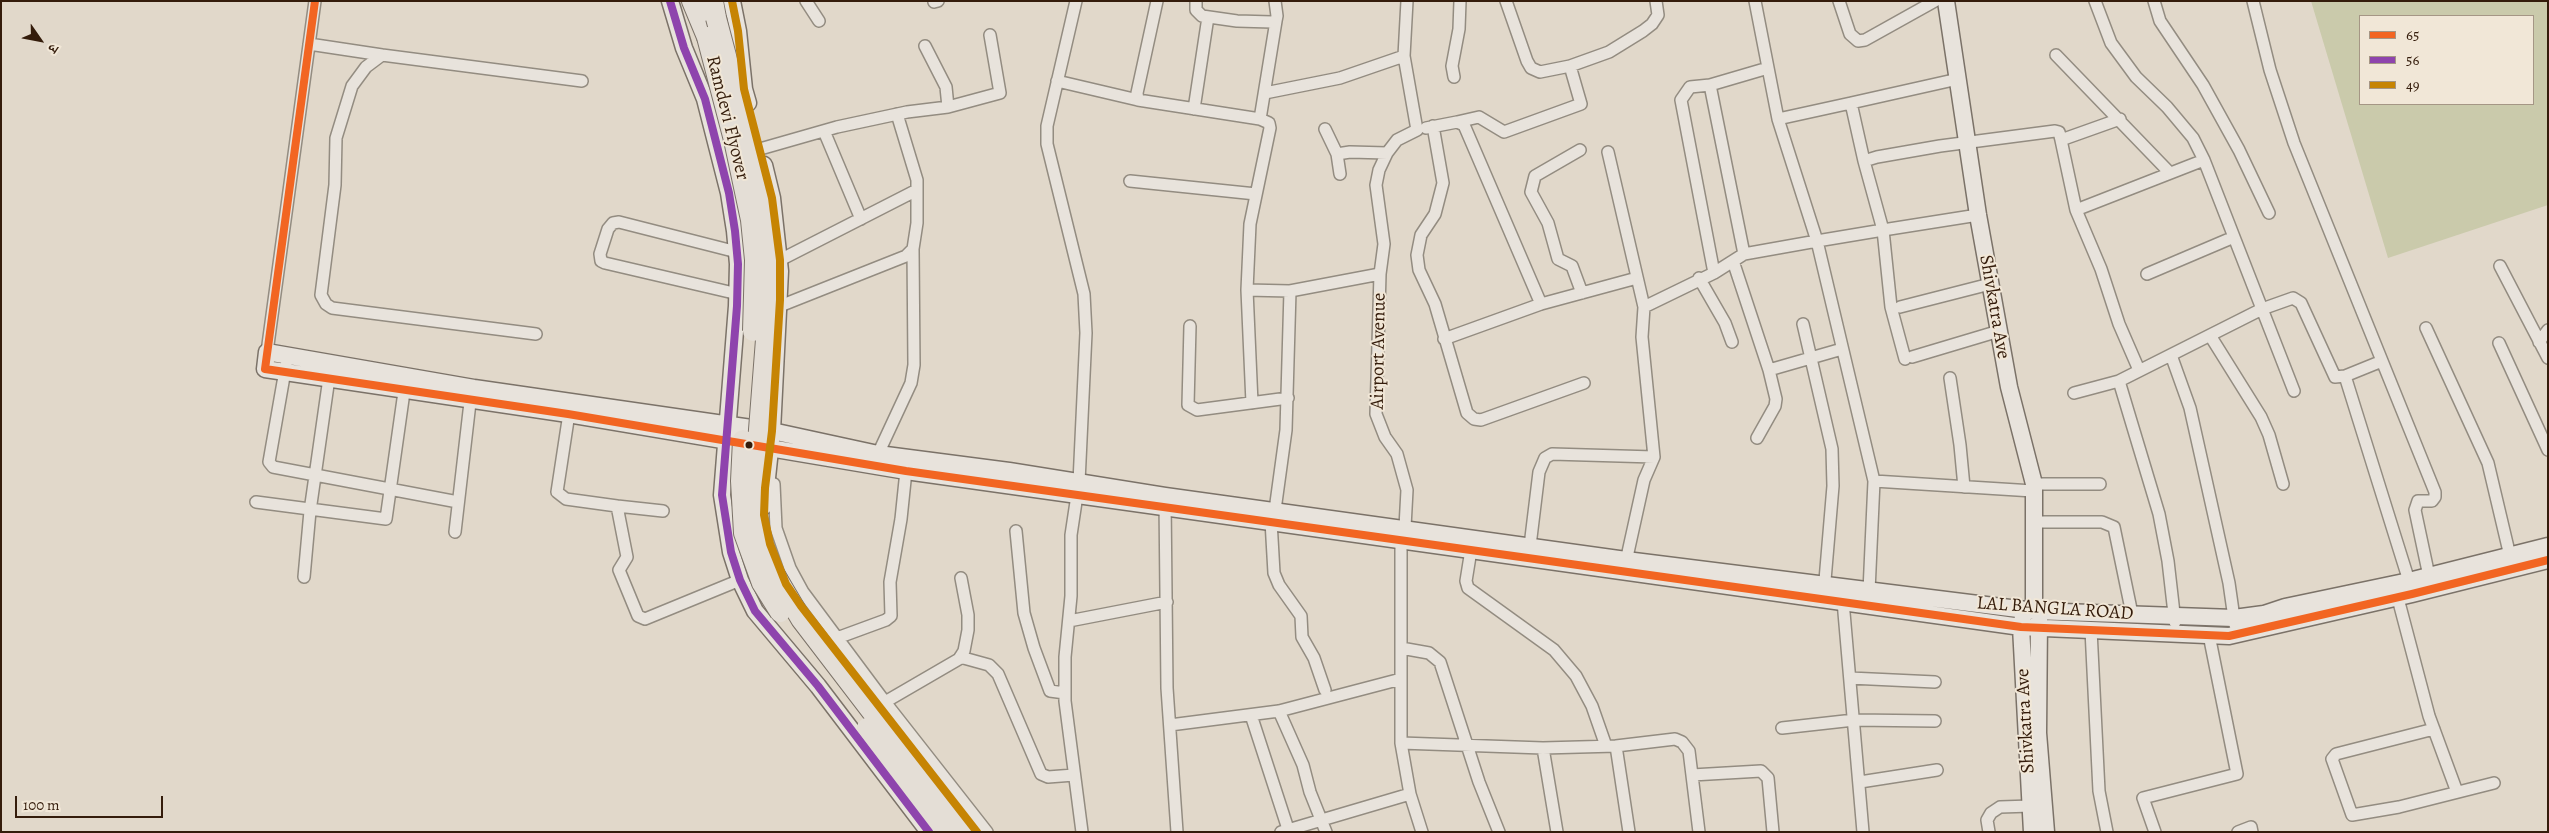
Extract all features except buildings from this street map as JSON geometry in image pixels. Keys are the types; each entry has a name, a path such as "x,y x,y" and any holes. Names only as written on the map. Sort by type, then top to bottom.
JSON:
{"highway":[{"path":"692,1 707,37"},
{"name":"Ramdevi Flyover","path":"699,1 745,189 755,260 755,316 741,481 744,533 750,554 762,583 796,634 945,832"},
{"name":"Ramdevi Flyover","path":"715,7 757,173 768,255 769,301 755,481 755,507 762,543 772,570 801,619 964,832"}],"street":[{"path":"315,1 265,369 287,364 405,383"},
{"path":"670,1 684,48 705,99 729,193 737,252 738,294 722,495 731,552 740,580 755,611 818,686 929,832"},
{"path":"732,1 738,31 744,89 772,198 780,260 780,306 772,442 764,515 770,544 786,584 977,832"},
{"path":"806,1 819,21"},
{"path":"1076,1 1047,126 1047,144 1084,294 1086,333 1078,488 1071,535 1069,621 1065,658 1065,693 1082,832"},
{"path":"1138,100 1137,93 1157,1"},
{"path":"1196,1 1198,13 1208,17 1237,21 1276,21"},
{"path":"1260,119 1276,21 1275,1"},
{"path":"1407,1 1404,56 1417,130"},
{"path":"1454,77 1452,66 1459,29 1460,1"},
{"path":"1506,1 1531,68 1540,72 1570,66 1609,52 1652,24 1658,15 1656,1"},
{"path":"1755,1 1778,119 1817,241 1874,481 1868,591"},
{"path":"1839,1 1850,34 1858,41 1865,40 1935,1"},
{"name":"Shivkatra Ave","path":"1946,1 1990,284 2009,387 2034,488 2034,615 2038,733 2032,832"},
{"path":"2096,1 2112,43 2136,77 2167,107 2193,138 2204,160 2294,391"},
{"path":"2154,1 2160,21 2203,85 2239,150 2269,213"},
{"path":"2253,1 2270,70 2294,143 2435,492 2435,497 2432,501 2418,502 2415,510 2429,576"},
{"path":"1194,109 1208,17"},
{"path":"760,149 824,130 897,114 948,108 1000,94 990,35"},
{"path":"309,44 582,81"},
{"path":"925,46 946,87 948,108"},
{"path":"382,55 366,67 352,86 336,138 334,185 322,299 332,308 536,334"},
{"path":"2056,55 2120,119 2170,173"},
{"path":"1265,92 1340,78 1404,56"},
{"name":"Airport Avenue","path":"1422,832 1410,794 1401,743 1403,534 1407,490 1405,474 1397,454 1385,436 1376,414 1380,274 1384,244 1376,185 1379,170 1396,140 1417,130 1479,117 1504,132 1581,104 1570,66"},
{"path":"1714,273 1681,100 1690,87 1710,85 1768,68"},
{"path":"1778,119 1958,78"},
{"path":"1057,81 1138,100 1260,119 1269,123 1270,128 1250,224 1247,290 1252,403"},
{"path":"1710,85 1744,254"},
{"path":"1851,103 1864,161 1883,230 1891,307 1908,358 1999,331"},
{"path":"878,454 910,383 914,365 913,249 918,223 917,180 897,114"},
{"path":"2061,140 2120,119"},
{"path":"1458,122 1464,125 1541,304"},
{"path":"1433,126 1443,183 1435,214 1421,235 1417,255 1419,270 1435,304 1467,413 1474,419 1481,420 1584,383"},
{"path":"1325,129 1337,154 1340,174"},
{"path":"1864,161 2050,129 2058,132 2076,210 2101,269 2119,324 2139,370"},
{"path":"824,130 861,219"},
{"path":"1580,150 1535,176 1531,184 1532,192 1548,224 1558,259 1572,266 1582,293"},
{"path":"1337,154 1350,152 1387,154"},
{"path":"1608,152 1644,307 1642,337 1654,458 1644,480 1625,565"},
{"path":"2076,210 2204,160"},
{"path":"1130,181 1256,194"},
{"path":"780,260 917,190"},
{"path":"1644,307 1699,278 1714,273 1744,254 1978,215"},
{"path":"737,252 619,222 613,223 608,229 600,254 601,260 605,263 738,294"},
{"path":"2147,274 2234,237"},
{"path":"780,306 906,256 913,249"},
{"path":"1734,261 1770,370 1776,399 1775,406 1757,438"},
{"path":"2500,266 2548,358"},
{"path":"1247,290 1290,290 1380,274"},
{"path":"1444,339 1541,304 1637,278"},
{"path":"1699,278 1725,323 1732,342"},
{"path":"1900,307 1990,284"},
{"path":"1290,290 1286,430 1273,516 1274,573 1279,585 1301,616 1302,637 1314,658 1325,690"},
{"path":"2074,392 2119,381 2210,337 2262,309 2289,298 2297,299 2301,303 2335,377 2345,376 2382,361"},
{"path":"1803,324 1832,450 1833,486 1824,592"},
{"path":"1190,326 1188,405 1197,410 1288,398"},
{"path":"2426,328 2488,463 2510,556"},
{"path":"2539,342 2548,330"},
{"path":"2210,337 2261,417 2269,435 2284,484"},
{"path":"2499,343 2548,450"},
{"path":"1770,370 1842,349"},
{"path":"268,352 287,364 329,378 405,383"},
{"path":"2171,355 2190,408 2229,583 2235,626"},
{"path":"287,364 269,462 273,467 458,502"},
{"path":"2345,376 2400,588 2434,729 2457,792"},
{"path":"304,577 310,511 329,378"},
{"path":"1950,378 1964,487"},
{"path":"2119,381 2159,514 2176,615 2175,633"},
{"path":"256,502 384,521 388,516 405,383"},
{"name":"LAL BANGLA ROAD","path":"405,383 570,408 772,442 906,471 1078,488 1824,592 1868,591 2034,615 2091,630 2208,634 2285,607 2400,588 2429,576 2548,546"},
{"path":"455,532 471,393"},
{"path":"570,408 557,492 566,499 663,512"},
{"path":"772,442 878,454 1078,488"},
{"path":"772,442 773,498 778,536 790,568 803,592 885,702 988,832"},
{"path":"1529,552 1539,472 1545,458 1552,454 1654,458"},
{"path":"837,638 886,620 891,616 890,577 901,519 906,471"},
{"path":"1874,481 1964,487 2034,488 2100,484"},
{"path":"1165,501 1170,725 1177,832"},
{"path":"617,506 626,557 619,570 638,616 641,619 740,580"},
{"path":"2033,522 2109,523 2114,528 2132,614"},
{"path":"1016,531 1024,613 1034,648 1050,691 1065,693"},
{"path":"1471,543 1466,581 1468,588 1554,650 1576,676 1611,746 1629,832"},
{"path":"2400,588 2548,560"},
{"path":"885,702 954,664 960,658 968,630 968,615 961,578"},
{"name":"LAL BANGLA ROAD","path":"1824,592 1842,601 2021,627 2034,615 2132,614 2176,615 2235,626"},
{"path":"1842,601 1860,782 1863,832"},
{"path":"1069,621 1167,602"},
{"name":"Shivkatra Ave","path":"2021,627 2034,797"},
{"path":"2091,630 2100,791 2107,832"},
{"path":"2155,832 2143,798 2237,774 2208,634"},
{"path":"1401,648 1429,653 1440,662 1467,745 1499,832"},
{"path":"960,658 989,665 998,674 1041,774 1048,777 1074,775"},
{"path":"1850,678 1935,682"},
{"path":"1170,725 1279,711 1401,679"},
{"path":"1279,711 1303,764 1310,792 1324,826"},
{"path":"1251,715 1286,831 1324,826 1410,794"},
{"path":"1782,728 1854,720 1935,721"},
{"path":"2434,729 2342,752 2332,759 2352,815 2399,808 2494,783"},
{"path":"1401,743 1543,748 1611,746 1675,739 1682,742 1689,750 1699,832"},
{"path":"1543,748 1557,832"},
{"path":"1860,782 1937,770"},
{"path":"1692,775 1761,771 1768,778 1773,832"},
{"path":"1989,832 1987,820 1991,813 2000,808 2034,797 2046,832"},
{"path":"2238,832 2251,827 2252,832"}],"green space":[{"path":"2311,1 2548,1 2548,205 2388,258"}],"transit line":[{"name":"65","path":"315,1 265,369 568,414 906,471 2021,627 2229,636 2412,594 2548,560"},
{"name":"56","path":"670,1 684,48 705,99 729,193 735,231 738,264 737,306 722,495 731,552 740,580 755,611 818,686 929,832"},
{"name":"49","path":"732,1 738,31 744,89 772,198 780,260 780,300 772,431 765,488 764,515 770,544 786,584 801,606 977,832"}]}
